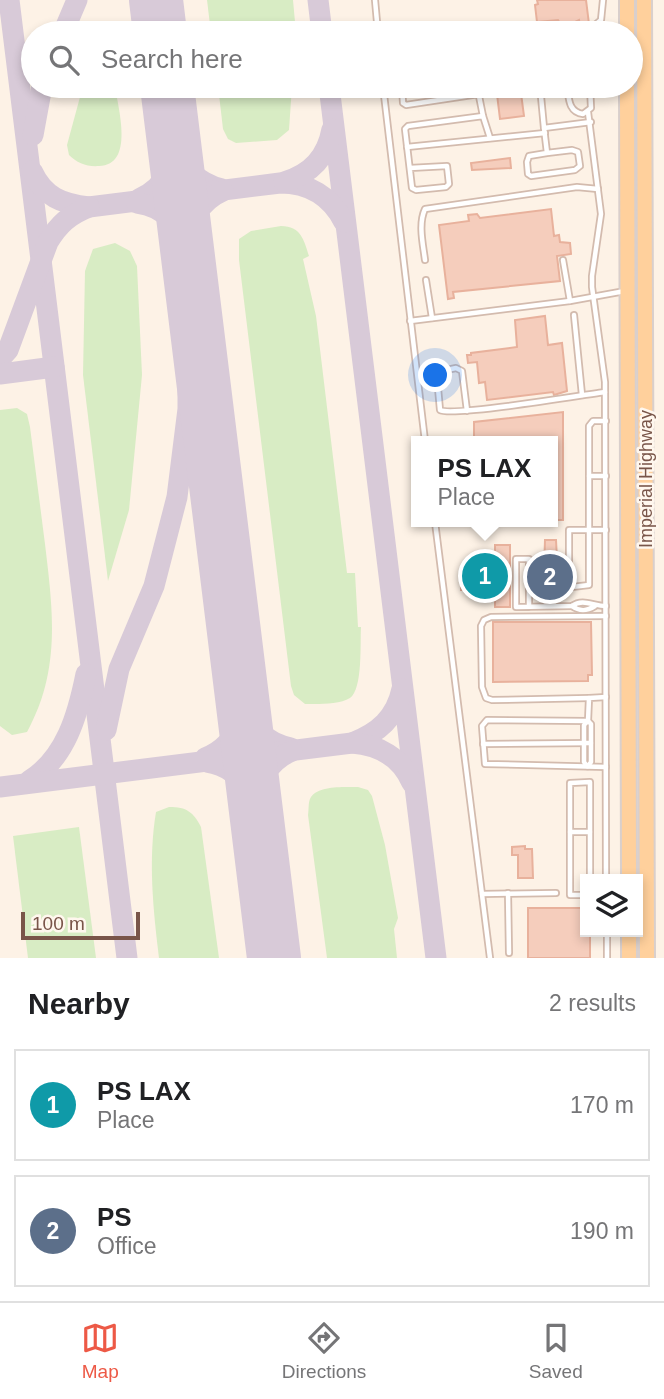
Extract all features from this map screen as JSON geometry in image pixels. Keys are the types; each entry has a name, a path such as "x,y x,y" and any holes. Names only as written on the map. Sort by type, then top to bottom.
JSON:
{"main road":[{"path":"627,0 627,21"},
{"name":"Imperial Highway","path":"644,0 648,958"},
{"name":"Imperial Highway","path":"627,98 629,874"},
{"path":"626,291 644,291"},
{"path":"629,937 629,958"}],"lane":[{"path":"374,0 377,21"},
{"path":"600,21 603,0"},
{"path":"384,98 424,436"},
{"path":"403,98 406,105 452,98"},
{"path":"480,98 490,138"},
{"path":"541,98 547,153"},
{"path":"569,98 573,110 578,114 588,112"},
{"path":"592,98 588,112 601,220 592,276 606,392 607,874"},
{"path":"410,168 447,166 449,184 446,187 416,190 412,188 405,129 408,126 483,116"},
{"path":"407,147 490,138 590,122"},
{"path":"572,150 578,152 580,166 575,170 531,176 528,174 529,156 547,153 572,150"},
{"path":"425,260 422,215 425,209 577,187 598,189"},
{"path":"563,260 570,301"},
{"path":"426,280 432,318"},
{"path":"410,321 594,298 626,291"},
{"path":"573,315 582,395"},
{"path":"467,411 462,371 456,368 442,371 437,377 440,410 446,414 606,392"},
{"path":"606,421 593,421 589,426 589,476 589,531 589,585 572,587 569,581 569,530 589,531 606,530"},
{"path":"589,476 606,476"},
{"path":"436,527 489,958"},
{"path":"529,607 529,559 516,559 516,607 529,607 572,606 578,602 606,606"},
{"path":"606,616 491,617 481,625 482,687 486,698 606,697"},
{"path":"588,766 591,762 588,743 591,724 588,721 589,698"},
{"path":"588,721 486,720 482,726 487,765 606,767"},
{"path":"483,744 588,743"},
{"path":"580,895 570,895 570,783 590,782 590,874"},
{"path":"570,832 590,832"},
{"path":"508,893 509,953"},
{"path":"482,894 556,893"},
{"path":"607,937 607,958"}],"green space":[{"path":"207,0 293,0 295,21 210,21"},
{"path":"80,98 117,98 121,146 110,163 86,165 69,155 67,145"},
{"path":"219,98 291,98 289,130 277,140 236,143 228,139 223,129"},
{"path":"281,226 297,231 309,256 303,259 316,316 347,573 355,573 358,627 361,627 357,685 350,698 334,703 305,704 294,695 291,686 239,260 239,239 251,231"},
{"path":"115,243 130,251 137,266 142,375 129,510 108,581 83,375 85,271 93,249"},
{"path":"17,408 27,414 30,427 48,569 52,640 50,663 38,709 27,732 12,735 0,726 0,410"},
{"path":"358,787 368,790 372,796 385,845 398,918 394,929 397,958 327,958 308,815 309,803 311,797 320,790"},
{"path":"169,807 189,811 201,827 219,958 159,958 153,903 152,848 156,812"},
{"path":"79,827 96,958 28,958 13,836"}],"building":[{"path":"537,0 586,0 589,21 537,21 535,5 538,4"},
{"path":"497,98 522,98 524,116 500,119"},
{"path":"510,158 511,168 472,170 471,163"},
{"path":"551,209 554,236 559,235 560,242 570,243 571,254 557,256 560,281 453,292 454,298 448,299 439,225 469,221 468,215 477,214 480,218"},
{"path":"545,316 548,345 562,343 567,391 554,395 553,392 487,400 485,382 479,383 477,362 468,363 467,355 517,347 515,320"},
{"path":"563,412 563,520 558,520 558,436 474,436 474,422"},
{"path":"545,540 556,540 559,601 543,602"},
{"path":"495,545 510,545 510,607 495,607 495,590 461,590 461,569 495,568"},
{"path":"493,622 591,622 592,675 588,675 588,681 493,682"},
{"path":"525,846 525,849 532,849 533,878 518,878 518,855 512,855 512,847"},
{"path":"528,908 580,908 580,937 590,937 590,958 528,958"}],"taxiway":[{"path":"9,0 21,97"},
{"path":"68,21 77,0"},
{"path":"318,0 321,21"},
{"path":"21,98 127,958"},
{"path":"33,135 40,98"},
{"path":"330,98 436,958"},
{"path":"284,182 294,179 316,163 326,148 332,129"},
{"path":"139,199 158,187 168,171 172,131"},
{"path":"175,140 181,157 191,172 222,189"},
{"path":"32,171 42,187 55,198 89,207 280,183 300,185 325,198 344,222"},
{"path":"187,249 196,214 207,201 223,191"},
{"path":"137,203 157,209 171,220 181,236 187,255"},
{"path":"0,359 8,350 48,242 65,221 89,207"},
{"path":"106,730 119,669 154,586 177,497 188,409 188,263"},
{"path":"0,374 54,367"},
{"path":"205,758 229,741 236,730 240,705 238,662"},
{"path":"29,781 42,771 61,748 74,719 86,674"},
{"path":"352,743 384,723 395,708 402,689"},
{"path":"244,699 249,717 259,731 273,742 291,748"},
{"path":"0,787 352,743 371,746 388,754 402,766 412,783"},
{"path":"258,810 259,791 265,775 276,761 292,751"},
{"path":"207,762 233,772 250,794 265,881"}],"runway":[{"path":"156,0 159,21"},
{"path":"168,98 274,958"}],"place":[{"name":"PS LAX","path":"485,576"},
{"name":"PS","path":"550,577"}]}
